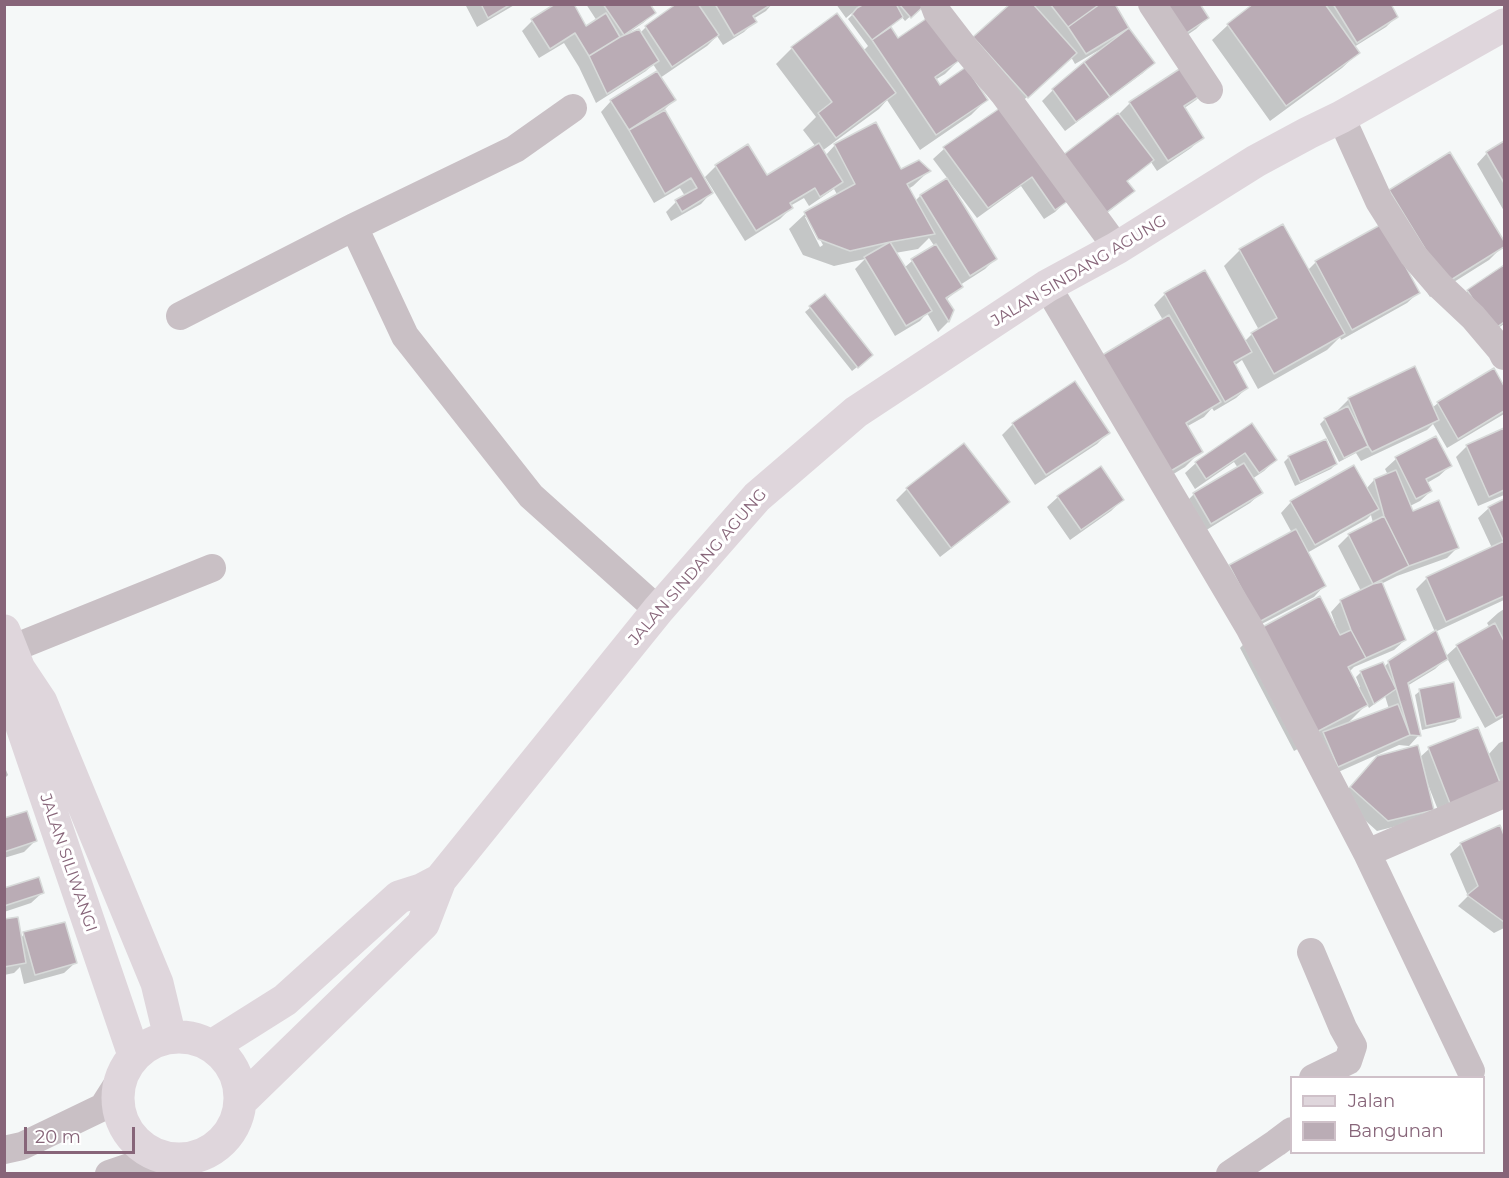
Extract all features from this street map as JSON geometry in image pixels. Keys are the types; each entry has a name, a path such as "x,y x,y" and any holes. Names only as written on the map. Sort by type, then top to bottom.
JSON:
{"main road":[{"name":"JALAN SINDANG AGUNG","path":"212,1046 285,1000 399,897 422,890 440,880 658,610 757,497 856,412 1047,286 1117,248 1256,161 1341,117 1504,25"},
{"name":"JALAN SILIWANGI","path":"12,649 41,702 157,983 170,1037"},
{"name":"JALAN SILIWANGI","path":"12,649 17,712 134,1054"},
{"path":"240,1102 423,924 440,880"},
{"path":"170,1037 192,1038 212,1046 234,1070 240,1102 234,1128 219,1161 197,1159 171,1164 125,1127 117,1085 124,1068 134,1054 150,1043 170,1037"}],"street":[{"path":"934,4 937,12 1004,94 1117,248"},
{"path":"1152,4 1209,90"},
{"path":"180,316 354,227 515,149 573,108"},
{"path":"1341,117 1379,201 1413,255 1439,285 1473,317 1504,356"},
{"path":"354,227 405,336 523,487 658,610"},
{"path":"1047,286 1249,627 1367,853 1471,1071"},
{"path":"12,649 212,568"},
{"path":"1367,853 1504,794"},
{"path":"1311,952 1348,1037 1348,1061 1315,1076"},
{"path":"4,1150 22,1146 103,1107 117,1085"},
{"path":"1230,1173 1290,1132"},
{"path":"109,1173 171,1164"}],"building":[{"path":"481,4 511,4 488,18"},
{"path":"555,4 574,4 586,26 606,13 620,37 589,56 575,33 550,49 531,19"},
{"path":"603,4 650,4 656,13 624,35"},
{"path":"676,4 698,4 719,35 672,67 645,26"},
{"path":"715,4 772,4 753,16 757,22 734,36"},
{"path":"864,4 896,4 903,17 872,40 852,14"},
{"path":"899,4 926,4 911,18"},
{"path":"1010,4 1033,4 1077,53 1028,98 973,37"},
{"path":"1050,4 1100,4 1068,27"},
{"path":"1100,4 1115,4 1129,28 1086,54 1068,27"},
{"path":"1161,4 1200,4 1209,18 1182,36"},
{"path":"1253,4 1325,4 1360,53 1286,106 1227,24"},
{"path":"1333,4 1391,4 1398,17 1357,43"},
{"path":"837,13 896,93 836,138 818,113 832,102 791,47"},
{"path":"933,14 963,58 935,77 940,85 966,67 988,100 936,135 872,40 891,27 898,38"},
{"path":"1129,28 1155,63 1110,97 1084,62"},
{"path":"639,29 659,61 607,94 589,56 620,37"},
{"path":"1084,62 1110,97 1076,122 1052,89"},
{"path":"1181,68 1209,90 1184,106 1204,138 1168,161 1129,102"},
{"path":"657,71 676,100 629,130 610,100"},
{"path":"1003,106 1068,201 1055,210 1032,177 988,208 943,147"},
{"path":"665,110 713,193 682,212 675,200 697,188 691,178 665,194 629,130"},
{"path":"1118,113 1154,160 1127,181 1135,191 1103,215 1059,158"},
{"path":"876,122 901,169 919,160 931,171 907,184 935,234 850,251 818,239 804,212 855,184 834,144"},
{"path":"1504,141 1504,183 1486,152"},
{"path":"819,143 843,182 820,197 815,188 790,203 793,208 756,231 715,165 748,144 767,175"},
{"path":"1450,152 1504,241 1504,247 1446,283 1389,190"},
{"path":"947,178 997,259 970,276 920,195"},
{"path":"1283,224 1345,334 1274,374 1251,333 1277,318 1239,249"},
{"path":"1382,224 1420,293 1352,330 1315,261"},
{"path":"890,242 932,311 906,326 864,257"},
{"path":"936,244 963,287 946,298 954,310 949,322 911,259"},
{"path":"1504,265 1504,322 1493,330 1467,290"},
{"path":"1205,270 1252,352 1234,362 1248,388 1225,402 1164,293"},
{"path":"825,294 873,355 858,368 809,306"},
{"path":"1169,315 1221,402 1186,423 1203,452 1169,472 1099,357"},
{"path":"1415,366 1439,420 1372,452 1348,398"},
{"path":"1494,368 1504,386 1504,411 1458,439 1437,402"},
{"path":"1075,381 1110,433 1046,475 1012,423"},
{"path":"1348,406 1368,446 1344,458 1324,418"},
{"path":"1252,423 1277,460 1259,473 1245,453 1206,479 1195,462"},
{"path":"1504,428 1504,490 1489,497 1466,445"},
{"path":"1436,436 1452,466 1426,479 1432,491 1416,499 1395,457"},
{"path":"1326,439 1337,464 1300,482 1288,456"},
{"path":"964,443 1010,502 951,548 906,488"},
{"path":"1244,463 1263,493 1211,524 1193,493"},
{"path":"1354,465 1379,509 1315,545 1290,501"},
{"path":"1101,466 1124,500 1081,530 1057,496"},
{"path":"1396,470 1413,511 1439,500 1459,548 1409,566 1384,516 1374,479"},
{"path":"1504,499 1504,540 1503,540 1488,507"},
{"path":"1384,516 1409,566 1373,584 1348,534"},
{"path":"1296,529 1326,586 1259,622 1229,565"},
{"path":"1504,541 1504,596 1446,622 1426,577"},
{"path":"1382,582 1406,640 1366,658 1351,630 1340,600"},
{"path":"1320,596 1340,635 1351,630 1366,658 1348,667 1368,705 1309,736 1255,631"},
{"path":"1495,623 1504,641 1504,714 1496,718 1456,645"},
{"path":"1436,630 1448,659 1408,683 1421,736 1410,735 1388,661"},
{"path":"1383,662 1396,689 1374,704 1360,671"},
{"path":"1454,682 1461,718 1426,726 1419,689"},
{"path":"1398,704 1410,735 1338,767 1323,732"},
{"path":"1478,727 1501,785 1451,806 1428,747"},
{"path":"1418,745 1434,810 1388,821 1350,787 1377,756"},
{"path":"27,811 37,841 4,852 4,818"},
{"path":"1500,825 1504,835 1504,922 1467,895 1478,886 1460,843"},
{"path":"39,877 44,893 4,906 4,888"},
{"path":"18,917 26,963 4,967 4,919"},
{"path":"65,922 77,963 35,975 23,932"}]}
